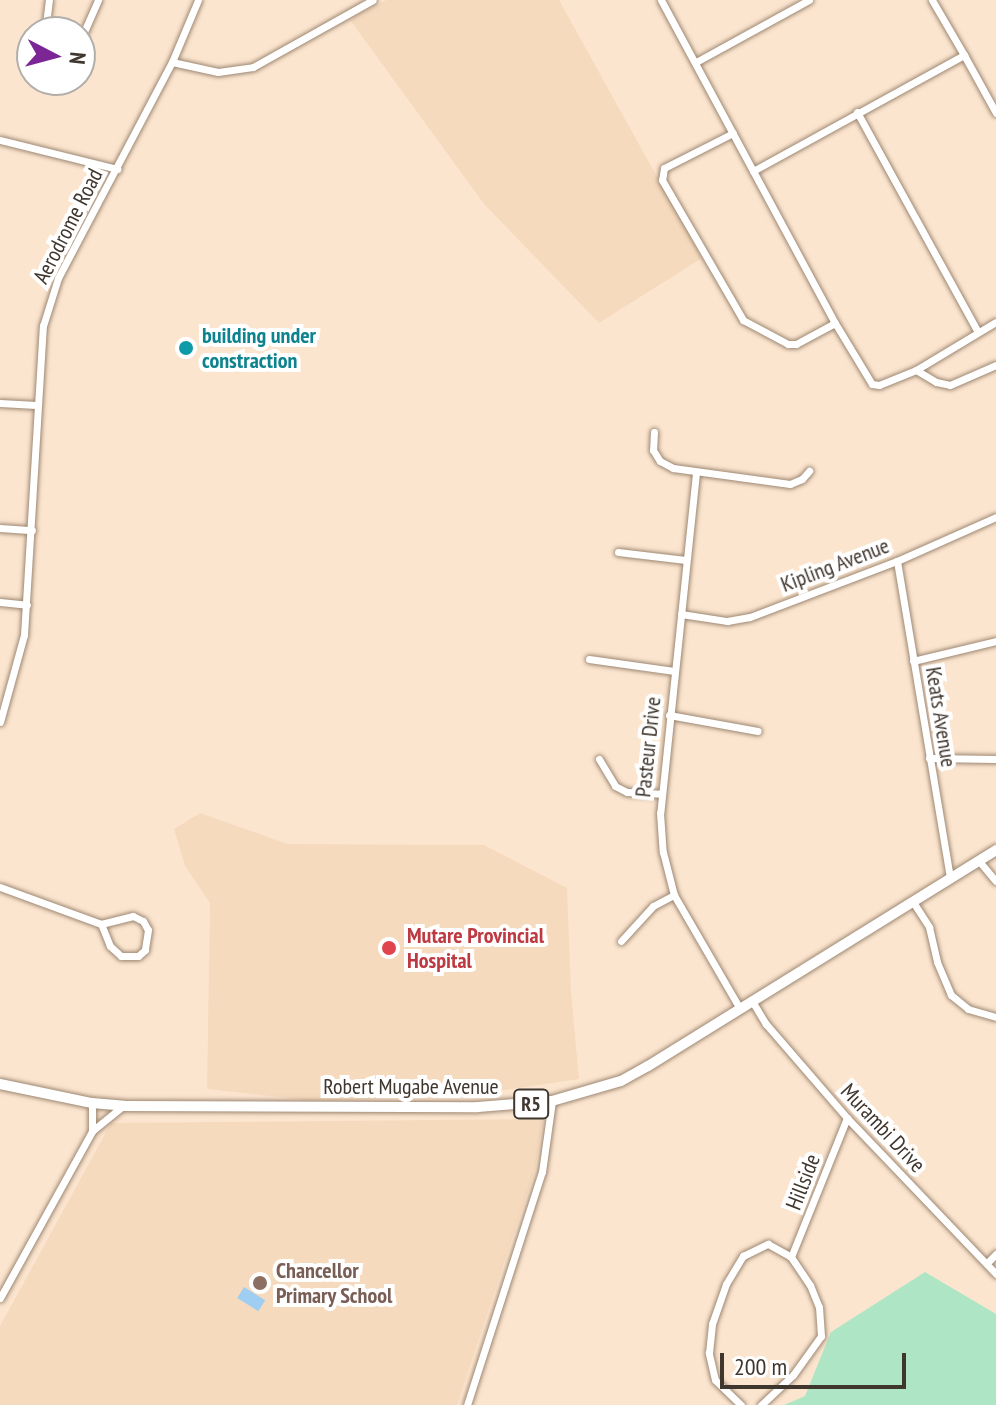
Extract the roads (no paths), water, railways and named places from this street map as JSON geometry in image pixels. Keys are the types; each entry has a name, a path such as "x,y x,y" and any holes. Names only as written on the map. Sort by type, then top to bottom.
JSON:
{"highway":[{"name":"Robert Mugabe Avenue","path":"0,1084 92,1103 124,1106 478,1107 552,1101 621,1081 996,850"}],"street":[{"name":"Aerodrome Road","path":"0,722 24,635 43,326 58,278 172,62 198,0"},
{"path":"172,62 218,72 253,67 373,0"},
{"path":"661,0 835,323 872,384 879,385 916,370 996,322"},
{"path":"696,62 809,0"},
{"path":"932,0 996,113"},
{"path":"753,171 964,55"},
{"path":"857,112 978,332"},
{"path":"733,133 664,168 662,180 743,320 788,344 796,344 835,323"},
{"path":"0,140 117,169"},
{"path":"916,370 936,382 950,385 996,365"},
{"path":"0,403 36,405"},
{"path":"654,432 653,450 660,461 673,468 790,484 802,479 809,471"},
{"name":"Pasteur Drive","path":"696,473 661,794 663,852 674,895 739,1007"},
{"name":"Kipling Avenue","path":"681,614 727,621 750,617 897,561 996,517"},
{"path":"0,528 32,530"},
{"path":"618,552 686,560"},
{"name":"Keats Avenue","path":"897,561 950,879"},
{"path":"0,602 27,605"},
{"path":"913,661 996,641"},
{"path":"589,659 674,671"},
{"path":"669,715 758,731"},
{"path":"929,758 996,759"},
{"path":"599,759 615,786 627,792 661,794"},
{"path":"979,861 996,881"},
{"path":"0,887 101,924 126,915 143,921 148,930 145,950 138,956 121,956 110,946 101,924"},
{"path":"621,941 653,906 674,895"},
{"path":"913,902 929,927 937,962 951,995 968,1009 996,1017"},
{"name":"Murambi Drive","path":"752,1001 766,1024 847,1118 996,1274"},
{"path":"467,1405 542,1172 552,1101"},
{"path":"92,1103 92,1131"},
{"path":"0,1298 92,1131 124,1106"},
{"name":"Hillside","path":"791,1257 847,1118"},
{"path":"741,1405 715,1380 709,1353 712,1324 726,1284 743,1256 768,1244 791,1257 819,1307 821,1336 793,1375 761,1405"},
{"path":"987,1263 996,1254"}],"water":[{"path":"244,1287 265,1300 258,1311 237,1298"}],"place":[{"name":"building under constraction","path":"186,348"},
{"name":"Mutare Provincial Hospital","path":"389,948"},
{"name":"Chancellor Primary School","path":"260,1283"}]}
